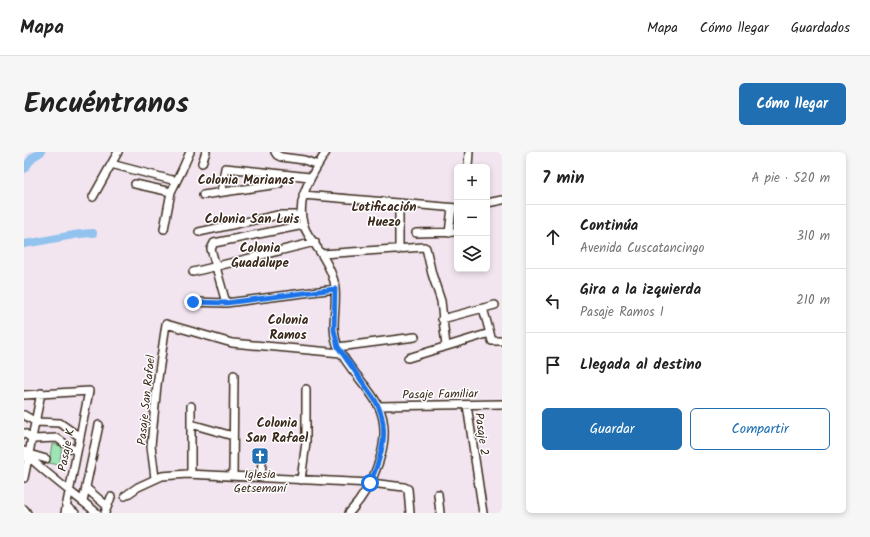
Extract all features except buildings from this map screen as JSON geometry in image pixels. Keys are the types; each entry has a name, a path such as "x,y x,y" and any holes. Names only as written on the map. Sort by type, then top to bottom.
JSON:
{"street":[{"path":"93,197 118,152"},
{"path":"164,229 171,192 190,152"},
{"path":"202,163 206,152"},
{"path":"275,152 281,157 304,160 318,165"},
{"path":"326,152 310,177 303,195 302,215 304,225 322,254 333,280 335,289 334,330 340,350 378,406 383,419 384,435 378,464 362,497 349,513"},
{"path":"468,164 469,152"},
{"path":"111,164 176,181"},
{"path":"221,192 225,168 310,177"},
{"path":"204,195 279,184 280,174"},
{"path":"135,184 171,192"},
{"path":"303,195 454,208"},
{"path":"490,202 502,200"},
{"path":"399,203 399,250"},
{"path":"449,232 454,212"},
{"path":"199,232 278,215 302,215"},
{"path":"226,303 211,249 212,245 216,242 304,225"},
{"path":"416,233 454,232"},
{"path":"193,272 315,242"},
{"path":"322,254 426,248 432,274 441,300 446,346"},
{"path":"193,302 226,303 335,289"},
{"path":"442,319 494,305"},
{"path":"483,308 492,341 502,340"},
{"name":"Pasaje San Rafael","path":"155,478 151,446 157,385 166,324 232,343 340,350"},
{"path":"408,358 490,333"},
{"path":"340,350 415,337"},
{"path":"233,476 234,375"},
{"path":"301,480 306,442 306,389"},
{"name":"Pasaje K","path":"41,393 89,391 66,510"},
{"path":"24,394 41,393 33,439 26,455 24,474"},
{"name":"Pasaje Familiar","path":"378,406 502,404"},
{"name":"Pasaje 2","path":"467,405 483,513"},
{"path":"191,406 191,474"},
{"path":"24,415 36,422 60,423 80,437"},
{"path":"191,424 234,436"},
{"path":"83,501 99,425"},
{"path":"24,432 33,439 57,438 77,452"},
{"path":"26,455 46,459"},
{"path":"26,455 48,475 70,490 97,513"},
{"path":"261,477 262,461"},
{"path":"125,496 155,478 162,476 191,474 370,483 404,487 408,489 410,513"},
{"path":"86,488 106,509 111,497"},
{"path":"438,494 440,513"},
{"path":"24,509 27,513"},
{"path":"66,510 75,513"}],"green space":[{"path":"52,444 62,446 59,465 49,463"}],"waterway":[{"path":"24,169 33,157 41,152"},
{"path":"24,244 93,233"}],"place":[{"name":"Iglesia Getsemaní","path":"260,456"}],"district":[{"name":"Colonia Marianas","path":"246,179"},
{"name":"Lotificación Huezo","path":"384,214"},
{"name":"Colonia San Luis","path":"252,218"},
{"name":"Colonia Guadalupe","path":"260,254"},
{"name":"Colonia Ramos","path":"288,326"},
{"name":"Colonia San Rafael","path":"277,430"}],"route":[{"path":"193,302 226,303 335,289 334,330 338,347 375,400 383,419 384,435 382,450 370,483"}]}
